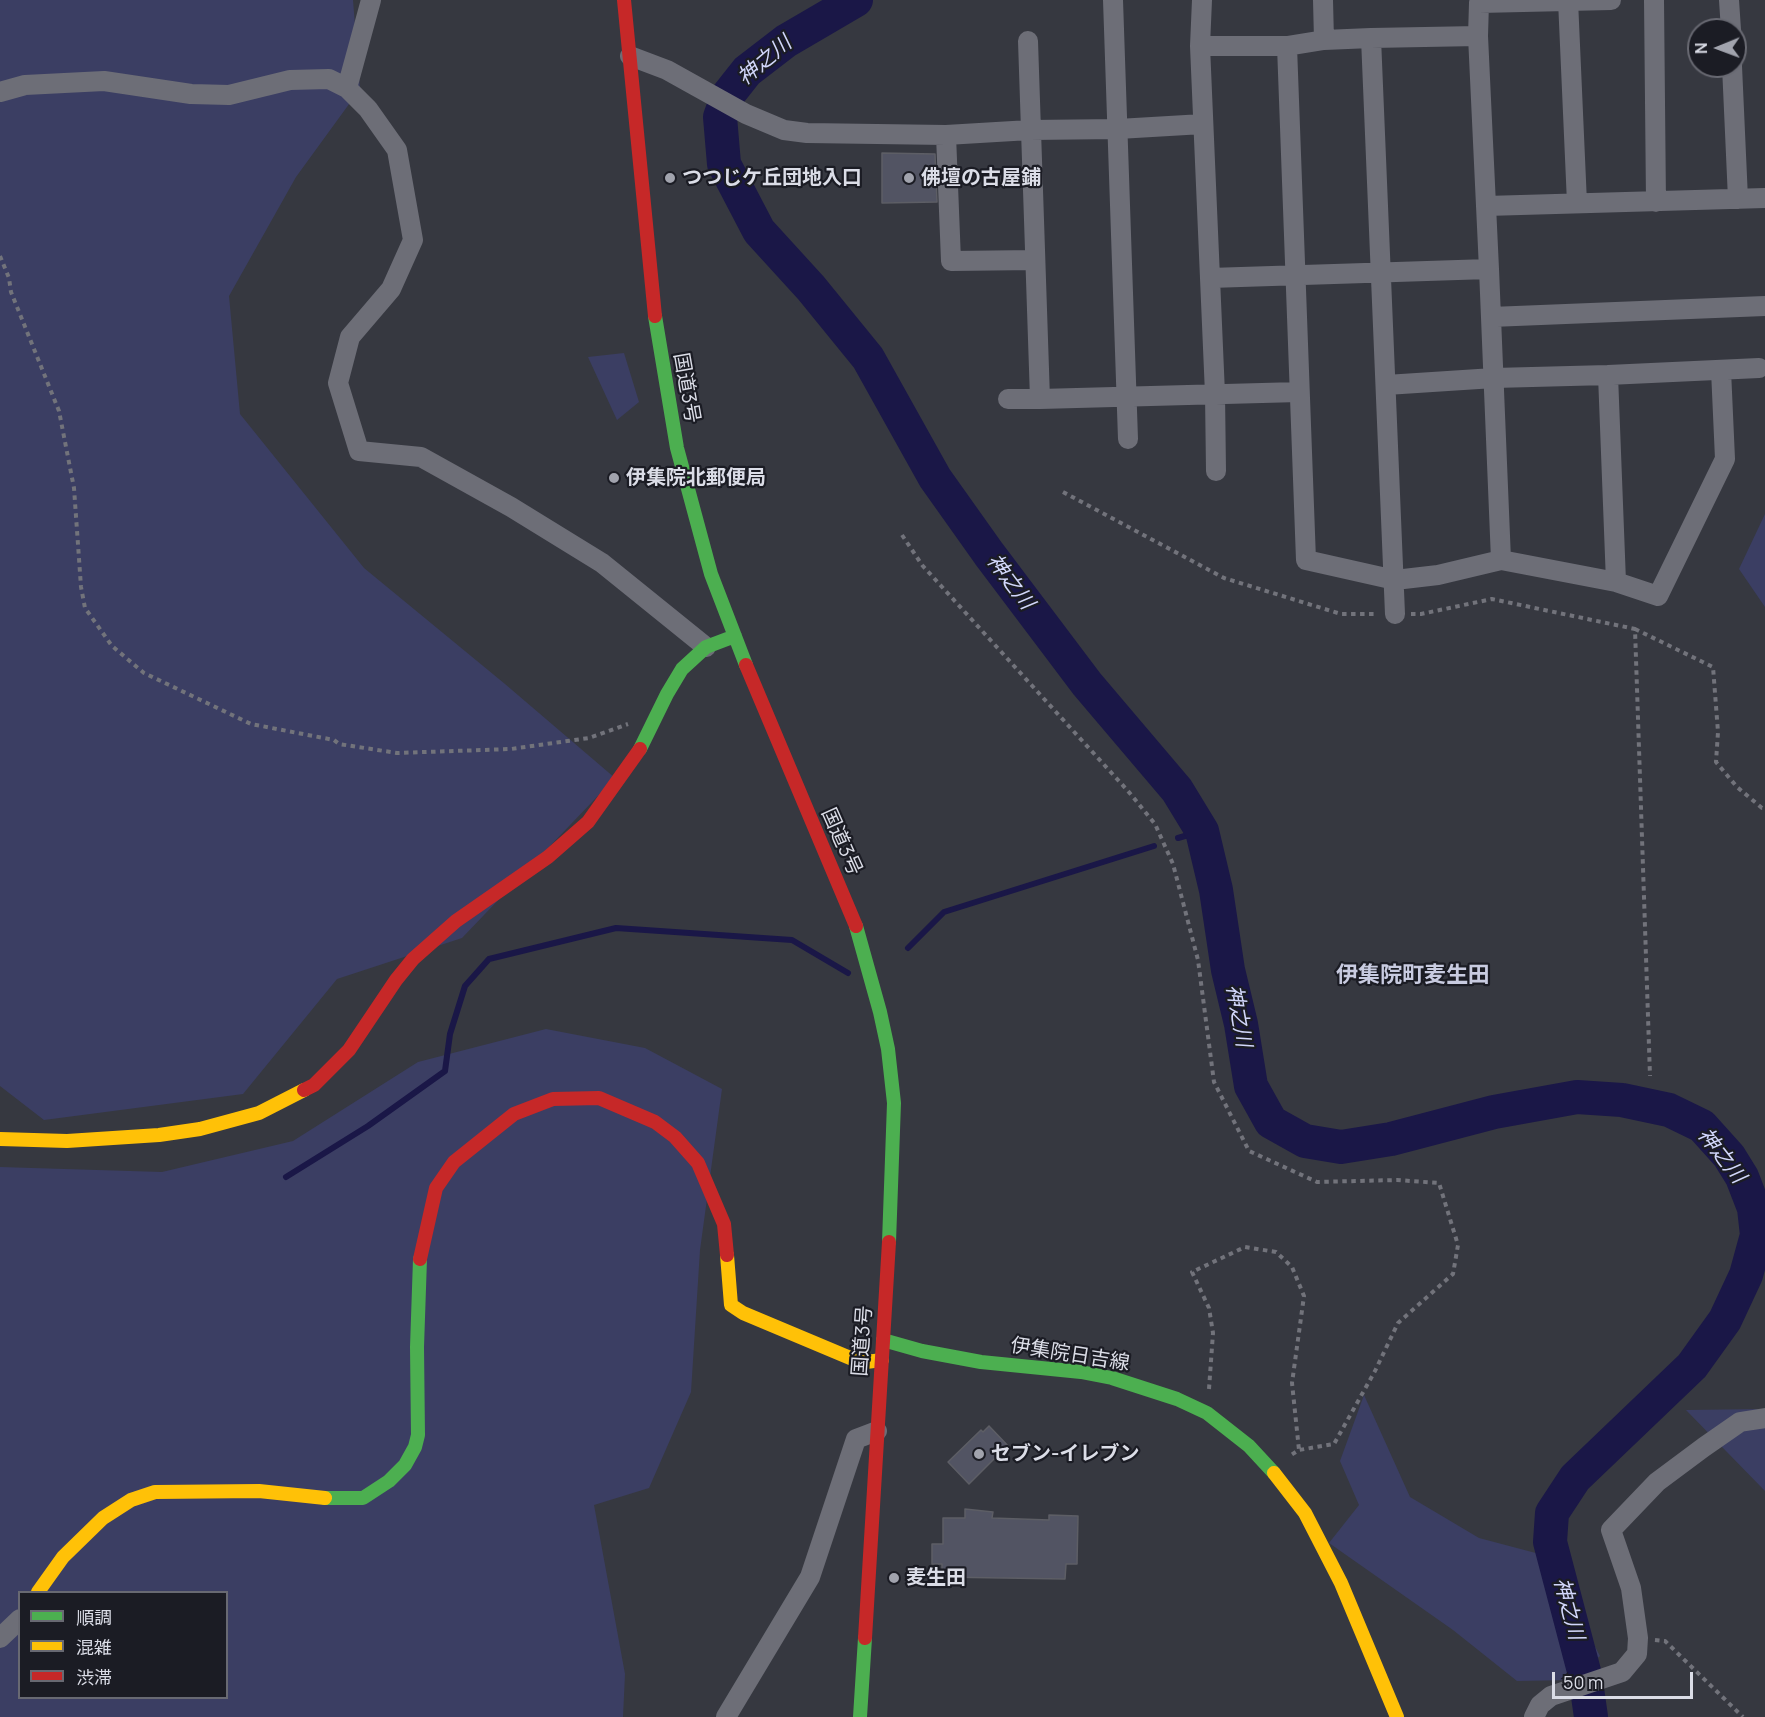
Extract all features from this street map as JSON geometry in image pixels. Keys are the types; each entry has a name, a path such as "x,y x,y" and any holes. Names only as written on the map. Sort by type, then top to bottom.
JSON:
{"main road":[{"name":"国道3号","path":"624,0 644,220 658,342 677,448 711,574 860,935 888,1049 894,1103 888,1265 860,1717"},
{"path":"0,1139 67,1141 200,1130 259,1113 314,1084 349,1050 396,980 413,959 456,921 548,857 588,822 640,750 667,694 682,669 706,647 735,636"},
{"path":"39,1591 63,1557 103,1518 131,1500 155,1492 259,1491 323,1498 363,1498 389,1481 405,1465 415,1447 418,1435 417,1347 420,1254 436,1188 454,1162 514,1114 553,1099 599,1098 655,1122 675,1137 698,1163 724,1224 730,1305 743,1314 787,1330 855,1360 866,1362 882,1360"},
{"name":"伊集院日吉線","path":"883,1340 922,1351 981,1362 1081,1372 1113,1378 1178,1399 1207,1413 1249,1446 1269,1466 1305,1513 1350,1604 1397,1717"}],"street":[{"path":"347,88 371,0"},
{"path":"1113,0 1128,438"},
{"path":"1202,0 1200,46 1215,394 1216,471"},
{"path":"1323,0 1324,40"},
{"path":"1501,560 1479,2 1611,0"},
{"path":"1654,0 1656,202"},
{"path":"1730,0 1731,18"},
{"path":"1568,1 1577,203"},
{"path":"1200,46 1287,46 1324,40 1479,36"},
{"path":"1371,38 1395,614"},
{"path":"1028,41 1041,399"},
{"path":"1287,46 1306,560 1395,580 1438,575 1501,560 1616,582 1658,596 1725,459 1721,370"},
{"path":"630,57 667,70 746,114 784,130 946,135 1203,124"},
{"path":"1733,78 1738,199"},
{"path":"0,92 25,85 104,81 190,94 229,95 290,80 329,79 347,88 368,109 397,150 413,240 391,289 350,337 338,383 359,451 421,457 511,507 602,563 706,647"},
{"path":"946,135 951,261 1035,260"},
{"path":"1486,206 1765,198"},
{"path":"1210,278 1489,269"},
{"path":"1491,317 1765,306"},
{"path":"1386,385 1494,378 1759,368"},
{"path":"1608,375 1616,582"},
{"path":"1008,399 1299,392"},
{"path":"1534,1717 1540,1705 1551,1696 1622,1672 1637,1654 1638,1638 1631,1588 1611,1530 1657,1482 1704,1447 1740,1422 1765,1418"},
{"path":"726,1717 810,1577 856,1439 877,1431"},
{"path":"0,1638 18,1621"}],"path":[{"path":"0,256 9,278 11,292 59,411 74,488 81,586 85,608 112,646 144,674 251,724 334,740 339,744 397,753 512,749 589,738 634,720"},
{"path":"1063,492 1224,578 1341,614 1422,614 1492,599 1635,629 1713,667 1718,732 1716,762 1737,787 1762,808 1765,808"},
{"path":"902,535 922,565 1128,791 1155,824 1173,864 1198,960 1214,1082 1249,1151 1317,1182 1397,1180 1439,1183 1458,1245 1453,1274 1398,1323 1375,1371 1334,1444 1299,1450 1269,1466"},
{"path":"1635,629 1650,1076"},
{"path":"1207,1413 1213,1333 1209,1308 1192,1272 1245,1247 1276,1252 1292,1267 1304,1296 1292,1383 1299,1450"},
{"path":"1638,1638 1665,1641 1743,1717"}],"shaded area":[{"path":"0,0 353,0 360,89 296,177 229,296 240,414 364,568 615,778 462,938 337,979 243,1094 44,1120 0,1086"},
{"path":"624,353 639,402 617,420 588,357"},
{"path":"1765,514 1765,607 1739,569"},
{"path":"546,1029 645,1048 722,1089 700,1250 691,1392 649,1488 594,1505 625,1674 623,1717 0,1717 0,1167 162,1172 293,1141 418,1062"},
{"path":"1364,1395 1410,1497 1479,1538 1547,1556 1600,1656 1573,1680 1517,1681 1453,1630 1329,1543 1359,1505 1340,1461"},
{"path":"1765,1409 1765,1491 1686,1410"}],"building":[{"name":"佛壇の古屋鋪","path":"882,153 935,154 937,202 882,203"},
{"path":"989,1426 1011,1449 999,1461 996,1457 969,1484 948,1462 981,1430 983,1432"},
{"path":"965,1509 993,1512 992,1518 1049,1520 1049,1515 1078,1516 1077,1564 1066,1564 1065,1579 942,1577 942,1564 932,1564 932,1544 943,1544 943,1518 965,1518"}],"waterway":[{"name":"神之川","path":"856,0 786,41 747,71 728,95 720,117 724,164 759,231 811,288 868,358 935,478 989,554 1087,684 1177,790 1202,831 1216,890 1228,970 1241,1024 1251,1086 1271,1122 1305,1141 1341,1147 1391,1139 1494,1112 1577,1097 1622,1100 1669,1110 1702,1126 1729,1156 1742,1177 1754,1208 1757,1235 1746,1275 1725,1320 1692,1366 1575,1478 1552,1513 1550,1542 1585,1675 1591,1717"},
{"path":"1178,838 1202,831"},
{"path":"908,948 944,912 1154,846"},
{"path":"286,1177 368,1126 445,1071 450,1034 465,986 489,959 616,928 792,940 848,973"}],"traffic: fast":[{"path":"655,316 677,448 711,574 746,665"},
{"path":"640,749 682,669 706,647 735,636"},
{"path":"856,926 888,1049 894,1103 889,1242"},
{"path":"325,1498 363,1498 389,1481 405,1465 415,1447 418,1435 417,1347 420,1259"},
{"path":"883,1340 922,1351 981,1362 1081,1372 1112,1378 1177,1399 1207,1413 1249,1446 1274,1473"},
{"path":"860,1717 865,1638"}],"traffic: slow":[{"path":"0,1139 67,1141 159,1135 200,1129 259,1113 304,1090"},
{"path":"727,1255 731,1305 743,1313 855,1360 866,1362 882,1360"},
{"path":"1274,1473 1305,1513 1341,1583 1397,1717"},
{"path":"39,1591 63,1557 103,1518 131,1500 155,1492 259,1491 325,1498"}],"traffic: jam":[{"path":"624,0 655,316"},
{"path":"746,665 856,926"},
{"path":"304,1090 314,1085 349,1050 396,980 413,959 456,921 548,857 588,822 640,749"},
{"path":"420,1259 436,1188 454,1162 514,1114 553,1099 599,1098 655,1122 675,1137 698,1163 724,1224 727,1255"},
{"path":"865,1638 889,1242"}],"place":[{"name":"つつじケ丘団地入口","path":"670,178"},
{"name":"佛壇の古屋鋪","path":"909,178"},
{"name":"伊集院北郵便局","path":"614,478"},
{"name":"セブン-イレブン","path":"979,1454"},
{"name":"麦生田","path":"894,1578"}],"district":[{"name":"伊集院町麦生田","path":"1413,976"}]}
